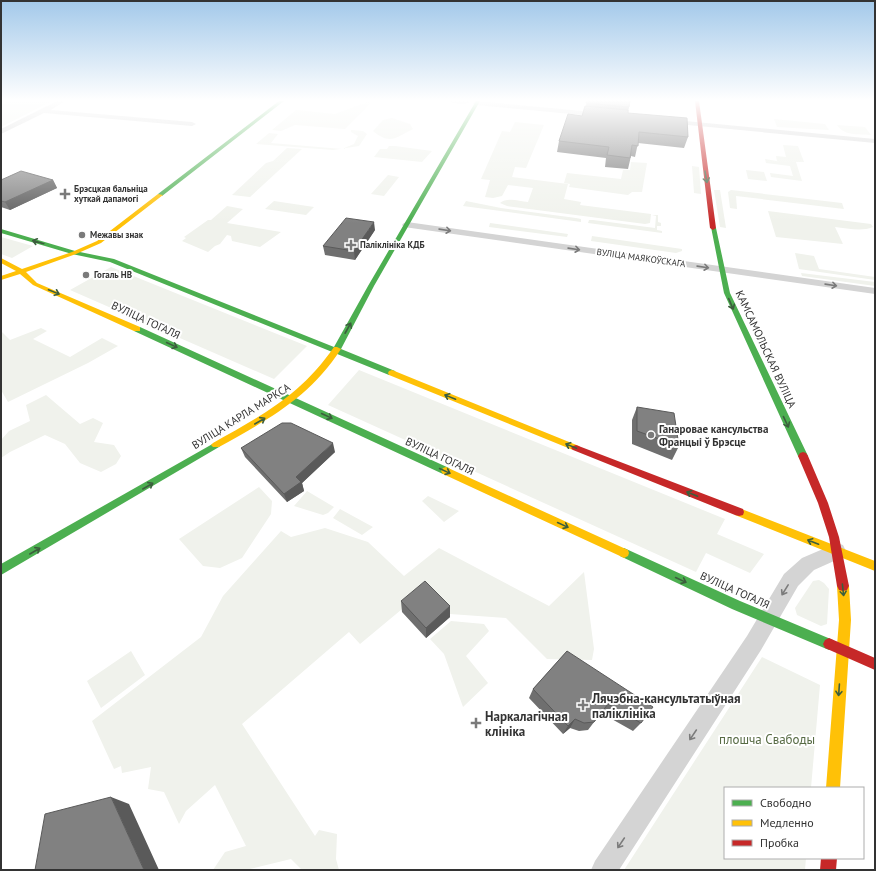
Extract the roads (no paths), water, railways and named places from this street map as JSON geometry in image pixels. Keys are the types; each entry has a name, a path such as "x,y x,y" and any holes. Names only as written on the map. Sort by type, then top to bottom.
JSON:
{"main road":[{"path":"1,278 74,253 103,239 229,142"},
{"name":"ВУЛІЦА КАРЛА МАРКСА","path":"1,570 212,449 291,400 318,376 335,350 407,225 452,142"},
{"name":"КАМСАМОЛЬСКАЯ ВУЛІЦА","path":"702,142 720,269 726,293 823,503 837,551"},
{"path":"1,231 74,253 112,260 624,467 875,566"},
{"name":"ВУЛІЦА ГОГАЛЯ","path":"1,260 22,271 35,284 143,332 768,619 875,664"},
{"path":"833,787 839,686 844,651 844,592 837,551"},
{"path":"828,870 829,859"}],"street":[{"name":"ВУЛІЦА МАЯКОЎСКАГА","path":"407,225 875,291"},
{"path":"604,870 754,643 784,591 799,571 808,564 837,551"}],"place":[{"name":"Брэсцкая бальніца хуткай дапамогі","path":"65,194"},
{"name":"Межавы знак","path":"82,235"},
{"name":"Паліклініка КДБ","path":"351,245"},
{"name":"Гогаль НВ","path":"86,275"},
{"name":"Ганаровае кансульства Францыі ў Брэсце","path":"651,435"},
{"name":"Лячэбна-кансультатыўная паліклініка","path":"583,705"},
{"name":"Наркалагічная клініка","path":"476,723"}],"park label":[{"name":"плошча Свабоды","path":"767,739"}]}
